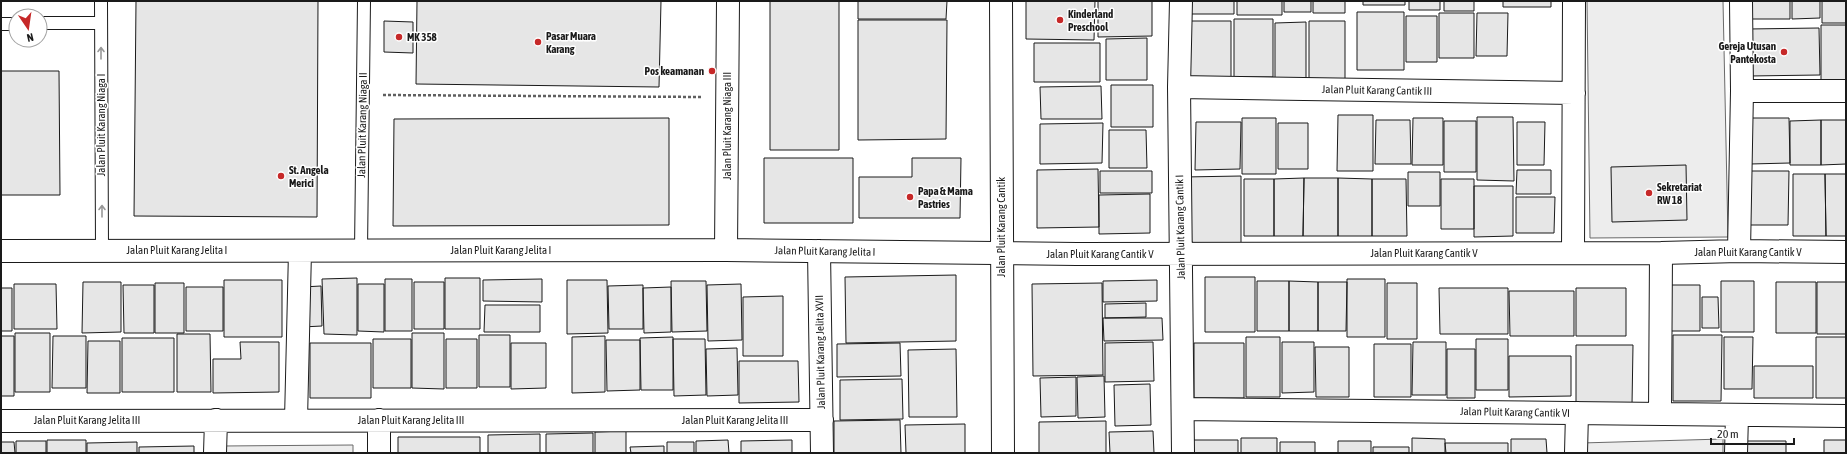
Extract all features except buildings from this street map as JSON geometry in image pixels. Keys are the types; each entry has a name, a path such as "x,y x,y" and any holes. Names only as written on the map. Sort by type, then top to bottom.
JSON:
{"street":[{"name":"Jalan Pluit Karang Niaga III","path":"726,250 728,1"},
{"name":"Jalan Pluit Karang Cantik","path":"1001,1 1003,453"},
{"name":"Jalan Pluit Karang Cantik I","path":"1181,1 1179,87 1183,453"},
{"path":"1573,252 1574,1"},
{"path":"1739,251 1742,91 1741,1"},
{"name":"Jalan Pluit Karang Cantik III","path":"1179,87 1574,93"},
{"path":"1742,91 1846,92"},
{"name":"Jalan Pluit Karang Jelita I","path":"1,251 726,250 1001,254"},
{"path":"296,420 300,251"},
{"name":"Jalan Pluit Karang Jelita XVII","path":"819,251 822,453"},
{"name":"Jalan Pluit Karang Cantik V","path":"1001,254 1661,253 1739,251 1846,252"},
{"path":"1660,414 1661,253"},
{"name":"Jalan Pluit Karang Cantik VI","path":"1183,409 1846,416"},
{"path":"1576,453 1577,413"},
{"path":"1736,453 1737,416"},
{"path":"215,453 216,420"},
{"path":"379,420 379,453"},
{"name":"Jalan Pluit Karang Jelita III","path":"1,421 822,420"}],"lane":[{"name":"Jalan Pluit Karang Niaga I","path":"101,1 102,250"},
{"name":"Jalan Pluit Karang Niaga II","path":"361,250 364,1"},
{"path":"48,24 101,23"}],"path":[{"path":"363,95 727,98"}],"shaded area":[{"path":"1587,1 1723,1 1728,237 1590,238"},
{"path":"1723,439 1723,453 1581,453 1581,443"},
{"path":"353,445 353,453 222,453 222,446"}],"place":[{"name":"Kinderland Preschool","path":"1060,20"},
{"name":"MK 358","path":"399,37"},
{"name":"Pasar Muara Karang","path":"538,42"},
{"name":"Gereja Utusan Pantekosta","path":"1784,52"},
{"name":"Pos keamanan","path":"712,71"},
{"name":"St. Angela Merici","path":"281,176"},
{"name":"Sekretariat RW 18","path":"1649,193"},
{"name":"Papa & Mama Pastries","path":"910,197"}]}
